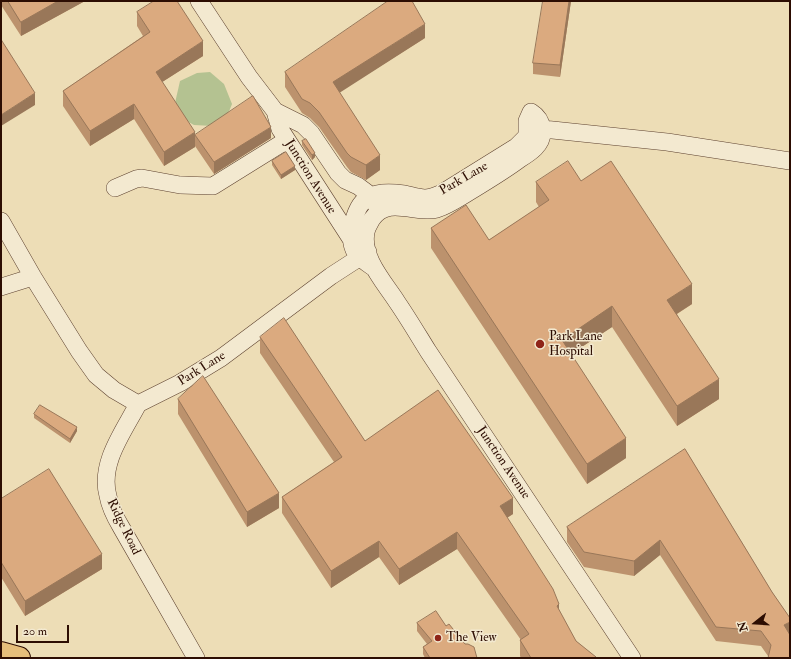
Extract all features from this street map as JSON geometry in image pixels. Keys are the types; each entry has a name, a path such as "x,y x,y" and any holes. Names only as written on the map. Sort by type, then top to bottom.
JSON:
{"main road":[{"path":"1,653 19,658"}],"street":[{"name":"Junction Avenue","path":"199,1 249,77 275,111 280,129 351,240"},
{"name":"Junction Avenue","path":"275,111 303,125 311,133 338,173 346,180 358,186 370,195 380,210"},
{"name":"Park Lane","path":"370,195 387,193 424,198 437,195 475,174 516,147 527,136 527,121 531,112 537,116 543,129 541,139 535,148 504,171 439,208 426,210 394,207 380,210"},
{"path":"543,129 667,142 790,161"},
{"path":"115,188 142,178 180,185 213,186 287,140"},
{"path":"363,255 351,240 357,212 361,203 370,195"},
{"path":"363,255 366,242 366,233 370,222 380,210"},
{"path":"1,221 33,277 79,351 96,375 114,390 138,404"},
{"name":"Junction Avenue","path":"363,255 374,268 632,658"},
{"name":"Park Lane","path":"138,404 180,383 221,358 331,276 363,255"},
{"path":"1,288 33,277"},
{"name":"Ridge Road","path":"138,404 109,459 106,476 107,494 121,527 196,658"}],"green space":[{"path":"210,72 224,84 232,104 226,119 213,126 194,125 179,117 175,103 180,81 197,73"}],"building":[{"path":"8,1 58,1 21,22"},
{"path":"154,1 177,1 203,41 156,72 195,132 164,152 134,104 90,131 63,91 150,32 137,12"},
{"path":"388,1 412,1 425,24 333,82 380,155 366,165 351,157 347,153 319,112 310,103 302,99 285,72"},
{"path":"543,1 569,1 560,65 533,63"},
{"path":"2,41 35,93 1,115 1,42"},
{"path":"253,96 271,127 214,162 195,135"},
{"path":"306,139 315,153 312,155 302,141"},
{"path":"286,152 295,166 281,175 272,161"},
{"name":"Park Lane Hospital","path":"568,161 581,181 611,161 692,284 667,300 719,379 677,406 612,306 562,340 626,438 587,464 431,228 466,205 489,240 549,200 536,182"},
{"path":"284,318 365,441 438,390 513,498 500,506 553,589 559,604 557,606 576,641 596,658 531,658 520,640 529,634 457,532 399,569 379,541 331,571 282,497 342,457 260,337"},
{"path":"203,376 279,493 247,512 178,399"},
{"path":"40,405 77,427 70,439 34,414"},
{"path":"685,449 772,592 790,618 790,622 784,625 790,635 790,658 768,658 771,645 761,631 716,627 660,540 634,561 584,552 567,527"},
{"path":"49,469 102,554 25,601 1,562 1,499"},
{"name":"The View","path":"436,611 446,626 449,624 465,644 474,647 477,658 430,658 423,647 432,641 417,623"}],"place":[{"name":"Park Lane Hospital","path":"540,344"},
{"name":"The View","path":"438,638"}]}
